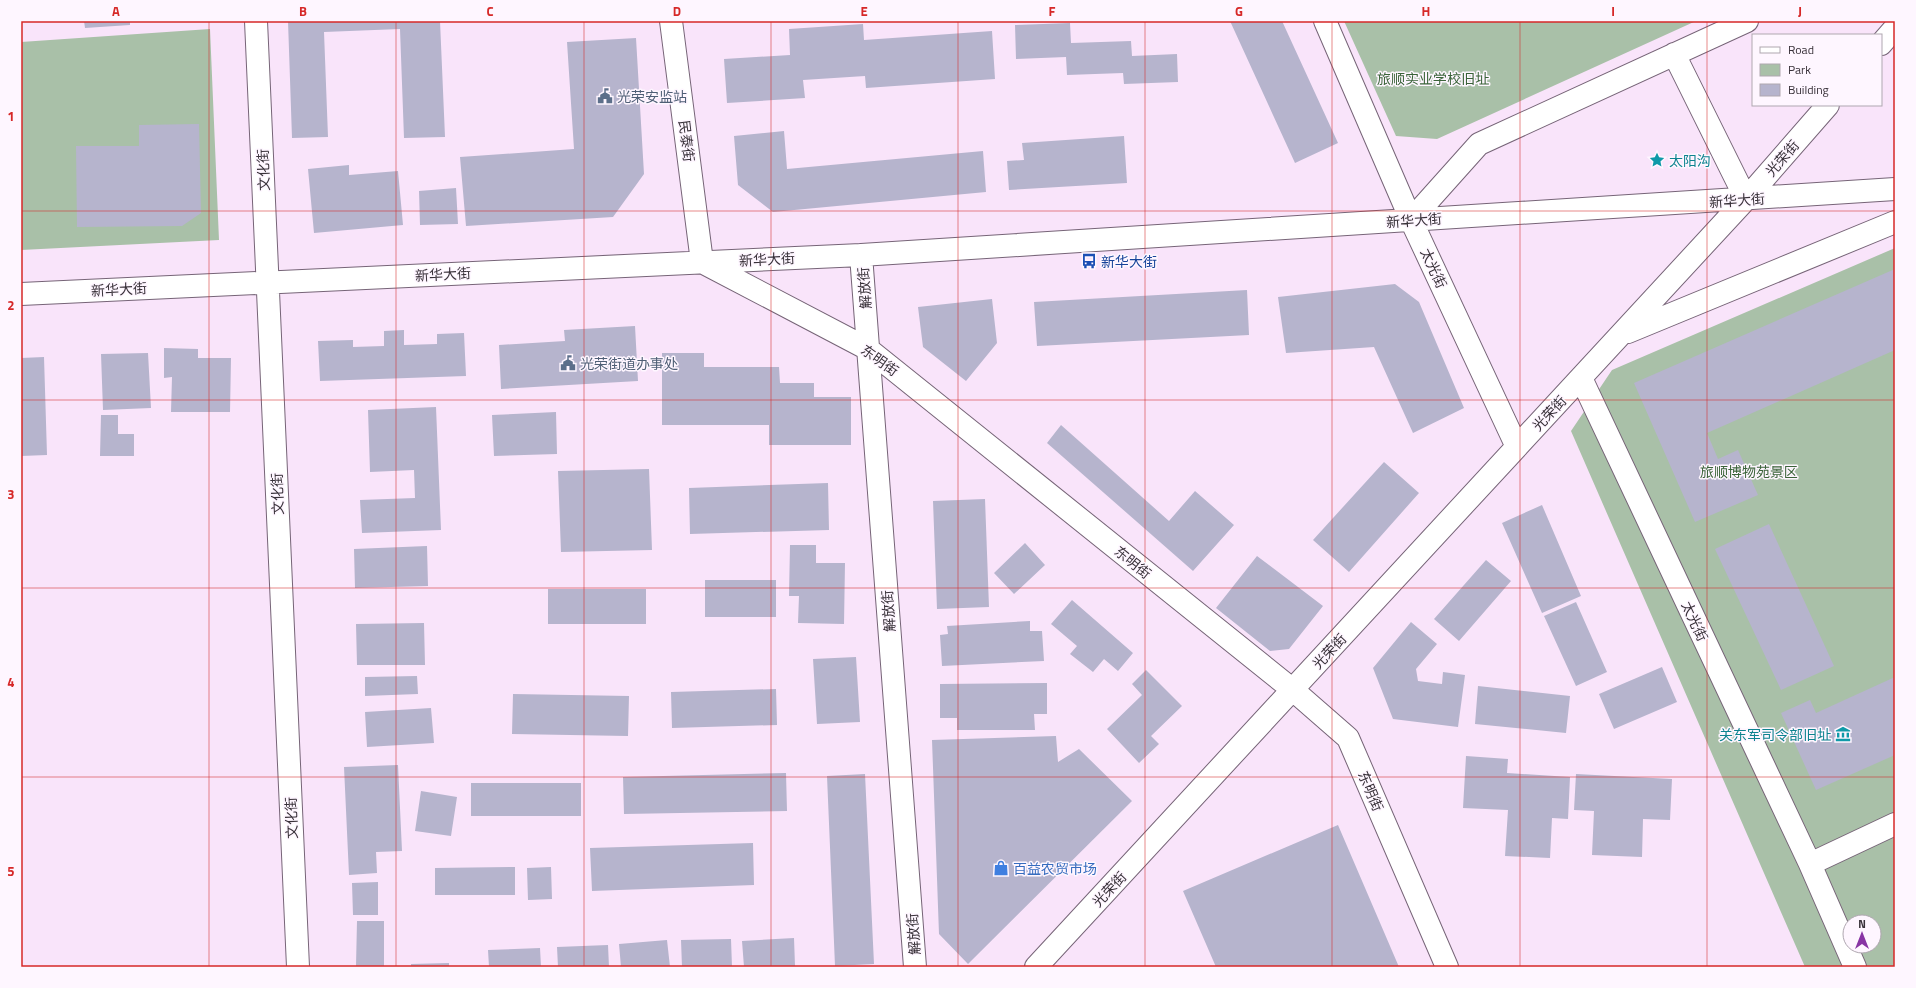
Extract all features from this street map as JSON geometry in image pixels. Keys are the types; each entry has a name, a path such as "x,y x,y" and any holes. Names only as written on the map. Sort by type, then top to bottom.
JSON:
{"street":[{"name":"文化街","path":"256,21 298,967"},
{"name":"太光街","path":"1325,21 1411,220 1517,447"},
{"path":"1411,220 1479,144 1747,21"},
{"name":"民泰街","path":"674,24 702,262"},
{"path":"1882,43 1895,28"},
{"path":"1674,54 1746,199"},
{"name":"光荣街","path":"1036,967 1746,199 1827,106"},
{"name":"新华大街","path":"21,294 861,255 1746,199 1895,188"},
{"name":"光荣街","path":"1621,334 1895,222"},
{"name":"解放街","path":"861,255 915,967"},
{"name":"东明街","path":"702,262 868,349 1293,690 1348,738 1447,967"},
{"name":"太光街","path":"1581,378 1810,864 1855,967"},
{"path":"1810,864 1895,824"}],"green space":[{"name":"旅顺实业学校旧址","path":"1344,21 1696,21 1437,139 1396,136"},
{"path":"210,29 219,240 21,250 21,42"},
{"name":"旅顺博物苑景区","path":"1895,248 1895,967 1805,967 1571,431 1612,370"}],"building":[{"path":"84,21 130,21 130,25 85,28"},
{"path":"288,21 440,21 445,137 404,138 400,29 324,32 328,137 292,138"},
{"path":"1230,21 1282,21 1338,143 1295,163"},
{"path":"1070,23 1071,43 1131,41 1132,56 1177,54 1178,82 1124,84 1123,73 1067,75 1066,57 1016,59 1015,25"},
{"path":"863,24 864,40 992,31 995,79 866,88 865,76 803,80 805,98 727,103 724,59 790,55 789,29"},
{"name":"光荣安监站","path":"636,38 644,174 613,217 466,226 460,157 574,149 567,42"},
{"path":"199,124 201,213 182,226 77,227 76,146 139,146 139,125"},
{"path":"784,131 787,169 983,151 986,192 773,212 738,185 734,136"},
{"path":"1124,136 1127,183 1009,190 1007,161 1024,160 1022,143"},
{"path":"349,165 349,175 398,171 403,225 314,233 308,169"},
{"path":"456,188 458,224 420,225 419,191"},
{"path":"1895,269 1895,350 1707,433 1718,459 1738,450 1758,495 1695,522 1634,383"},
{"path":"1395,284 1419,302 1464,408 1413,433 1374,347 1286,353 1278,297"},
{"path":"1247,290 1249,335 1037,346 1034,302"},
{"path":"992,299 997,343 966,381 923,347 918,307"},
{"name":"光荣街道办事处","path":"635,326 638,381 501,389 499,345 565,341 564,330"},
{"path":"404,330 404,345 437,344 437,334 464,333 466,376 320,381 318,341 353,340 353,347 384,346 384,331"},
{"path":"164,348 198,349 198,358 231,358 230,412 171,412 172,377 164,378"},
{"path":"148,353 151,408 103,410 101,354"},
{"path":"662,353 704,353 704,367 779,367 780,383 814,383 814,397 851,397 851,445 769,445 769,425 662,425"},
{"path":"44,357 47,455 21,456 21,358"},
{"path":"436,407 441,530 362,533 360,500 415,498 414,470 370,472 368,410"},
{"path":"556,412 557,454 494,456 492,415"},
{"path":"101,415 118,415 118,434 134,434 134,456 100,456"},
{"path":"1061,425 1169,521 1195,491 1234,525 1193,571 1047,443"},
{"path":"1384,462 1419,493 1349,572 1313,540"},
{"path":"649,469 652,550 561,552 558,471"},
{"path":"828,483 829,530 690,534 689,488"},
{"path":"985,499 989,607 937,609 933,501"},
{"path":"1542,505 1581,596 1542,613 1502,523"},
{"path":"1769,524 1834,666 1781,690 1715,549"},
{"path":"1025,543 1045,565 1014,594 994,573"},
{"path":"790,545 816,545 816,563 845,563 844,624 798,623 799,596 789,596"},
{"path":"427,546 428,586 355,588 354,549"},
{"path":"1257,556 1323,606 1289,649 1270,651 1216,608"},
{"path":"1486,560 1511,581 1459,641 1434,619"},
{"path":"705,580 776,580 776,617 705,617"},
{"path":"548,589 646,589 646,624 548,624"},
{"path":"1072,600 1133,653 1118,671 1104,659 1093,672 1070,654 1077,646 1051,624"},
{"path":"1576,602 1607,672 1576,686 1544,616"},
{"path":"1030,621 1030,631 1042,631 1044,661 942,666 940,635 948,634 947,626"},
{"path":"1411,622 1437,644 1416,669 1418,681 1442,684 1443,672 1465,675 1458,727 1393,719 1373,668"},
{"path":"424,623 425,665 357,665 356,624"},
{"path":"856,657 860,722 817,724 813,659"},
{"path":"1662,667 1677,702 1614,729 1599,694"},
{"path":"1146,670 1182,706 1151,736 1159,744 1139,763 1107,729 1142,695 1132,684"},
{"path":"417,676 418,694 365,696 365,677"},
{"name":"关东军司令部旧址","path":"1895,677 1895,755 1816,790 1781,713 1810,700 1816,713"},
{"path":"1047,683 1047,714 1034,714 1035,730 957,730 957,718 940,718 940,684"},
{"path":"1478,686 1570,696 1566,733 1475,724"},
{"path":"776,689 777,725 672,728 671,692"},
{"path":"513,694 629,696 628,736 512,734"},
{"path":"431,708 434,743 367,747 365,712"},
{"name":"百益农贸市场","path":"1056,736 1058,762 1079,749 1132,801 968,964 939,934 932,740"},
{"path":"1466,756 1508,759 1507,773 1570,777 1568,819 1552,818 1550,858 1505,856 1508,810 1463,808"},
{"path":"398,765 402,851 376,852 377,873 349,875 344,767"},
{"path":"786,773 787,811 624,814 623,777"},
{"path":"865,774 874,964 835,966 827,776"},
{"path":"1576,774 1672,779 1670,820 1643,819 1642,857 1592,855 1594,811 1574,810"},
{"path":"471,783 581,783 581,816 471,816"},
{"path":"421,791 457,797 451,836 415,831"},
{"path":"1338,825 1399,967 1216,967 1183,891"},
{"path":"753,843 754,885 592,891 590,848"},
{"path":"515,867 515,895 435,895 435,868"},
{"path":"551,867 552,899 528,900 527,868"},
{"path":"378,882 378,915 353,915 352,883"},
{"path":"357,921 384,921 384,966 356,966"},
{"path":"794,938 795,966 744,967 742,941"},
{"path":"731,939 732,967 682,967 681,940"},
{"path":"667,940 670,967 621,967 619,944"},
{"path":"608,945 609,967 558,967 557,947"},
{"path":"540,948 541,967 489,967 488,950"},
{"path":"449,963 449,967 411,967 411,964"}],"place":[{"name":"光荣安监站","path":"605,96"},
{"name":"太阳沟","path":"1657,160"},
{"name":"新华大街","path":"1089,261"},
{"name":"光荣街道办事处","path":"568,363"},
{"name":"关东军司令部旧址","path":"1843,734"},
{"name":"百益农贸市场","path":"1001,868"}]}
